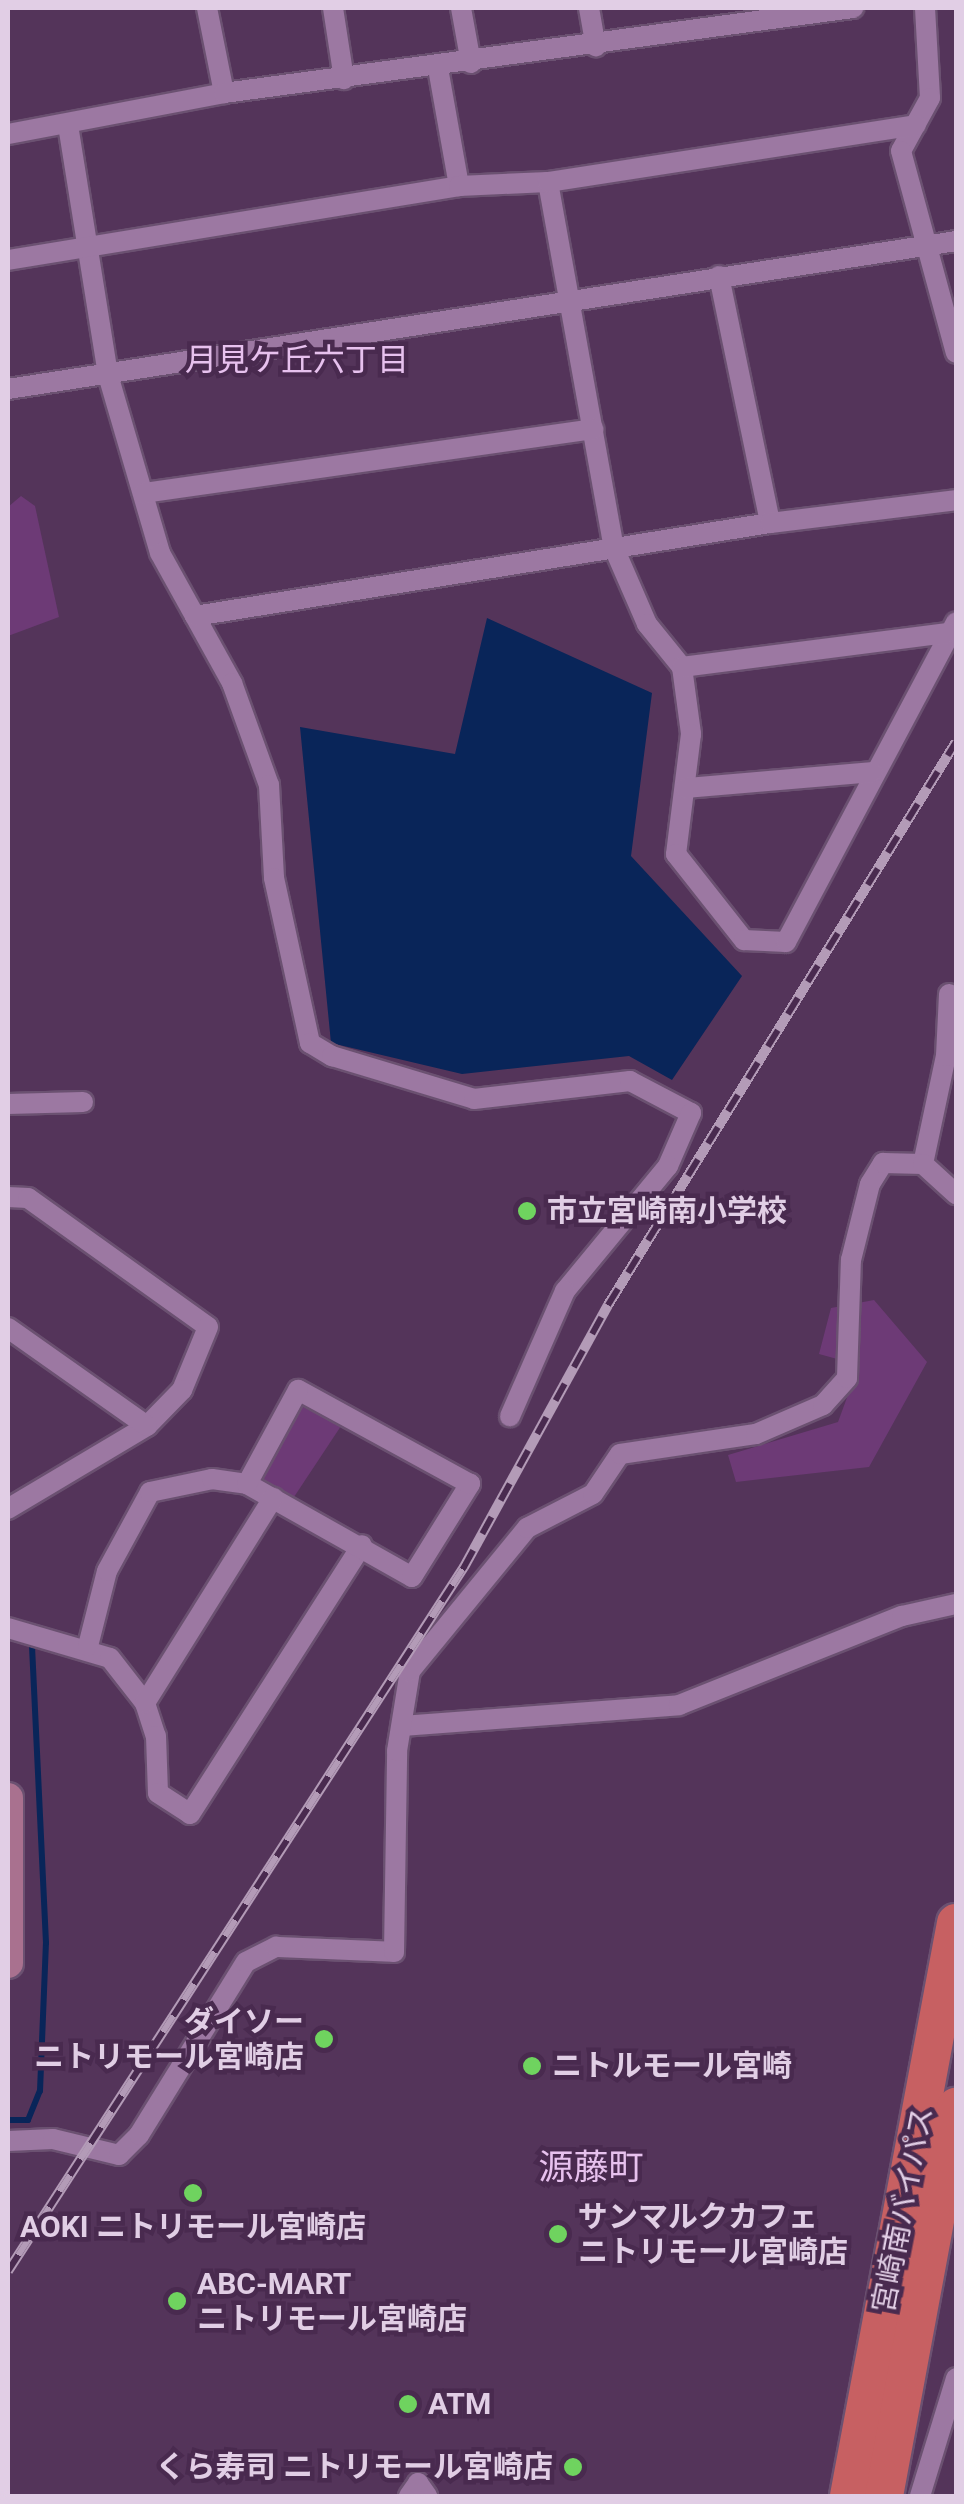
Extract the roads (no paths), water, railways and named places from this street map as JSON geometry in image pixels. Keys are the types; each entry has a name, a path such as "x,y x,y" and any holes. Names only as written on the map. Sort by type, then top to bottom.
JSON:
{"highway":[{"name":"宮崎南バイパス","path":"849,2496 956,1924"},
{"name":"宮崎南バイパス","path":"884,2496 956,2107"}],"street":[{"path":"207,8 224,93"},
{"path":"333,8 344,79"},
{"path":"462,8 471,63"},
{"path":"588,8 596,46"},
{"path":"694,30 721,14 763,8"},
{"path":"8,134 224,93 438,68 854,8"},
{"path":"925,8 930,98 900,151 956,352"},
{"path":"438,68 459,186"},
{"path":"8,260 459,186 548,182 916,124"},
{"path":"68,125 108,375 160,552 232,683 270,785 274,878 310,1043 332,1056 474,1099 630,1081 691,1114 668,1166 565,1291 510,1416"},
{"path":"548,182 614,548 647,624 682,667 692,734 676,854 744,940 786,942 872,772 952,628"},
{"path":"8,389 956,241"},
{"path":"719,276 770,523"},
{"path":"144,493 593,429"},
{"path":"195,616 770,523 956,500"},
{"path":"682,667 952,628"},
{"path":"686,788 872,772"},
{"path":"923,1164 946,1056 949,994"},
{"path":"8,1104 83,1102"},
{"path":"8,2142 53,2139 118,2154 139,2135 246,1962 276,1947 394,1952 402,1726 410,1671 527,1528 593,1494 620,1454 756,1434 823,1406 847,1378 851,1260 870,1184 883,1163 923,1164 956,1194"},
{"path":"8,1197 28,1198 208,1327 182,1390 147,1426 8,1509"},
{"path":"8,1328 147,1426"},
{"path":"88,1646 106,1572 150,1492 212,1479 247,1484 412,1577 470,1484 298,1390 247,1484"},
{"path":"145,1703 273,1498"},
{"path":"8,1628 88,1646 110,1658 145,1703 156,1736 158,1794 190,1814 362,1546"},
{"path":"402,1726 679,1705 902,1616 956,1604"},
{"path":"8,1798 8,1963"},
{"path":"920,2496 956,2378"},
{"path":"409,2496 418,2483 427,2496"}],"water":[{"path":"487,618 652,693 631,856 742,976 672,1080 629,1056 462,1074 331,1043 300,727 455,754"}],"waterway":[{"path":"8,2120 28,2120 40,2091 46,1943 32,1644"}],"railway":[{"path":"8,2271 464,1567 608,1305 956,742"}],"place":[{"name":"市立宮崎南小学校","path":"527,1211"},
{"name":"ダイソー ニトリモール宮崎店","path":"324,2039"},
{"name":"ニトルモール宮崎","path":"532,2066"},
{"name":"AOKI ニトリモール宮崎店","path":"193,2193"},
{"name":"サンマルクカフェ ニトリモール宮崎店","path":"558,2234"},
{"name":"ABC-MART ニトリモール宮崎店","path":"177,2301"},
{"name":"ATM","path":"408,2404"},
{"name":"くら寿司 ニトリモール宮崎店","path":"573,2467"}],"district":[{"name":"月見ケ丘六丁目","path":"297,360"},
{"name":"源藤町","path":"591,2168"}]}
